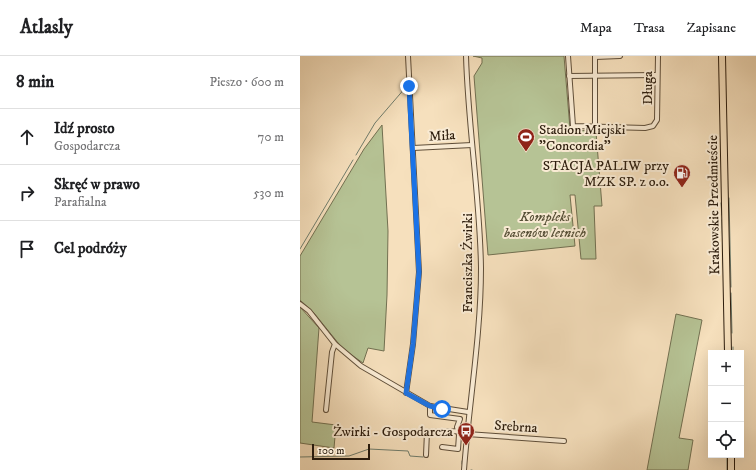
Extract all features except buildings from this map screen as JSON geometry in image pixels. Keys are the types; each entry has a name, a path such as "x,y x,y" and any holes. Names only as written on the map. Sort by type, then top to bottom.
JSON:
{"main road":[{"name":"Krakowskie Przedmieście","path":"722,56 728,350"},
{"path":"730,458 731,470"}],"street":[{"path":"406,393 413,344 419,280 408,56"},
{"name":"Franciszka Żwirki","path":"464,470 480,287 480,238 466,56"},
{"path":"568,56 568,76 573,126 595,128 595,56 620,56"},
{"name":"Długa","path":"595,128 649,128 654,125 657,120 658,56"},
{"path":"568,76 658,75"},
{"name":"Miła","path":"413,148 472,145"},
{"path":"300,304 309,311 335,344 361,366 430,406 468,412"},
{"path":"326,410 332,352 335,344"},
{"path":"430,406 430,415 459,418 458,449 442,447"},
{"name":"Srebrna","path":"426,455 427,432 458,432 564,440"}],"green space":[{"name":"Stadion Miejski \"Concordia\"","path":"473,56 564,56 570,129 596,132 602,206 594,206 596,259 581,259 575,195 570,195 575,246 488,255 474,76 482,63 482,58"},
{"path":"382,125 388,231 384,351 368,348 363,363 343,349 314,313 300,300 300,256 364,149"},
{"path":"300,307 319,328 312,422 336,425 334,448 300,443"},
{"path":"676,314 702,320 679,438 693,440 688,470 647,470"}],"waterway":[{"path":"356,155 375,123 406,87"},
{"path":"300,249 353,160"},
{"path":"729,198 731,287"},
{"path":"721,203 722,215"},
{"path":"722,220 724,287"},
{"path":"731,293 732,333"},
{"path":"300,457 349,456 369,449 408,451 410,456 423,457"},
{"path":"727,458 727,470"}],"place":[{"name":"Stadion Miejski \"Concordia\"","path":"526,152"},
{"name":"STACJA PALIW przy MZK SP. z o.o.","path":"682,188"},
{"name":"Żwirki - Gospodarcza","path":"466,446"}],"route":[{"path":"409,86 419,272 413,344 406,393 430,406 442,409"}],"park label":[{"name":"Kompleks basenów letnich","path":"545,224"}]}
